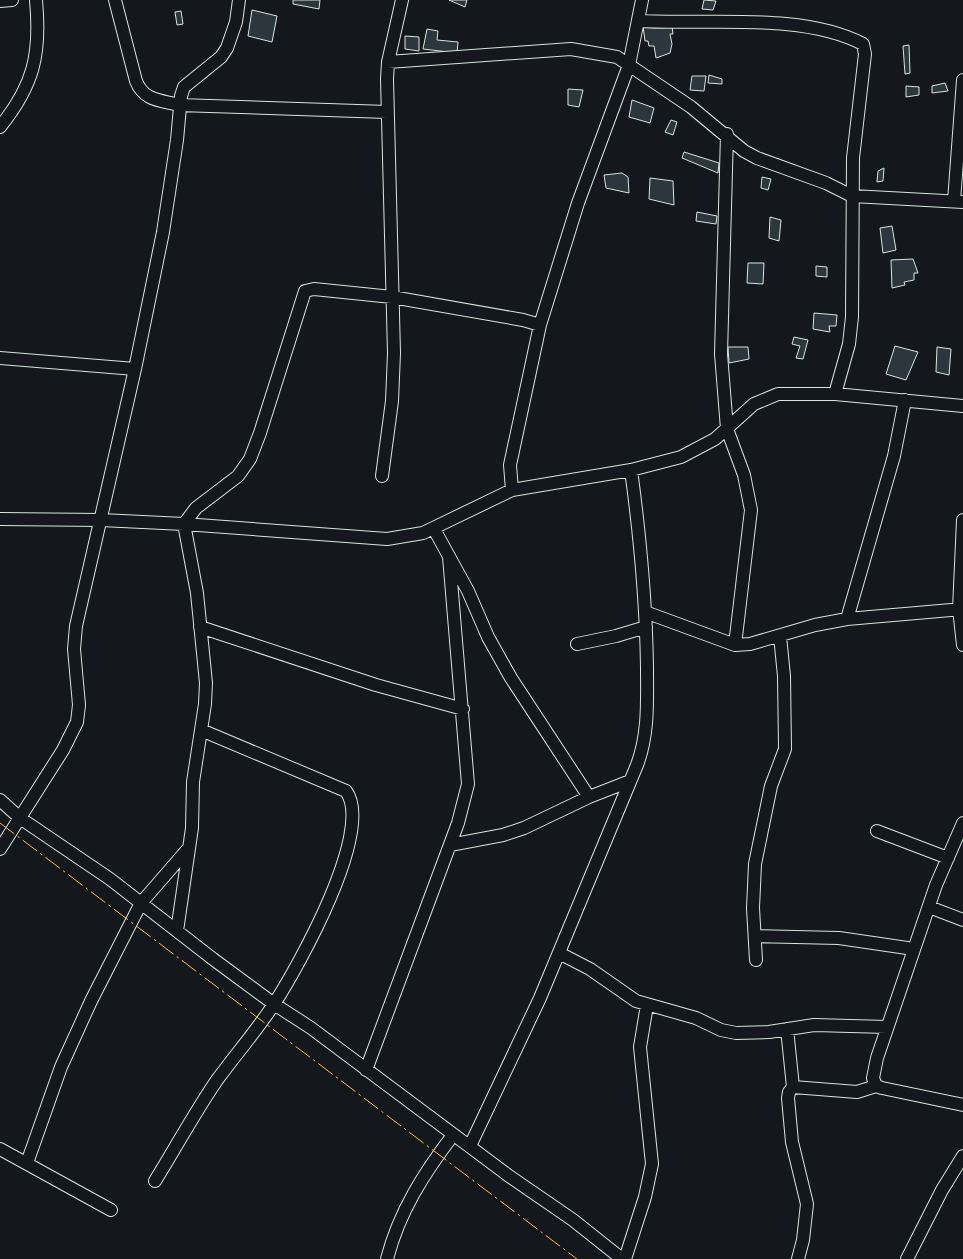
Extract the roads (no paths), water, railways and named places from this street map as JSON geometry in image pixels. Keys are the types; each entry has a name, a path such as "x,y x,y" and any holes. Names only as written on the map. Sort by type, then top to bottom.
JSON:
{"street":[{"path":"0,1 12,0"},
{"path":"0,127 16,108 38,51 39,31 36,0"},
{"path":"115,0 140,92 148,97 179,105 387,112"},
{"path":"0,848 63,750 77,722 79,705 74,649 76,626 135,369 172,178 179,105 184,87 221,57 227,48 236,22 240,0"},
{"path":"382,476 392,401 392,297 387,112 388,62 402,0"},
{"path":"512,490 510,464 513,446 540,325 587,176 629,64 642,0"},
{"path":"638,21 800,24 852,38 863,44 865,54 853,158 852,317 850,344 835,394"},
{"path":"388,62 572,49 617,57 727,134 744,151 757,158 826,183 852,196 958,201 963,80"},
{"path":"727,134 721,354 727,428 744,475 750,510 735,645"},
{"path":"177,931 192,828 193,782 206,683 200,627 184,524 196,508 238,476 250,458 260,433 305,291 314,289 392,297 522,320 540,325"},
{"path":"0,358 135,369"},
{"path":"0,519 100,520 184,524 372,538 412,535 434,529 512,490 631,470 681,457 715,439 754,404 778,394 835,394 963,406"},
{"path":"847,619 894,456 905,400"},
{"path":"470,1146 536,1007 641,753 646,724 646,627 640,537 631,470"},
{"path":"963,520 961,609 963,644"},
{"path":"434,529 511,678 589,797"},
{"path":"366,1070 465,804 468,784 463,709 451,604 449,557"},
{"path":"645,612 735,645 750,644 815,625 847,619 961,609"},
{"path":"200,627 376,685 463,709"},
{"path":"577,644 616,636 646,627"},
{"path":"756,960 755,864 771,786 785,749 784,676 780,636"},
{"path":"155,1181 217,1081 274,1004 321,920 346,857 354,825 351,798 346,791 201,730"},
{"path":"450,845 502,835 524,828 589,797 630,781"},
{"path":"0,800 20,818 141,903 274,1004 311,1028 453,1135 573,1220 623,1259 645,1197 652,1164 640,1047 647,1005"},
{"path":"876,1086 873,1078 887,1027 929,906 963,823"},
{"path":"877,831 948,858"},
{"path":"27,1163 61,1067 90,1001 141,903 179,862 189,848"},
{"path":"929,906 963,920"},
{"path":"755,936 839,938 914,949"},
{"path":"559,953 590,970 624,994 647,1005 696,1018 710,1027 736,1033 769,1032 814,1024 887,1027"},
{"path":"787,1029 793,1087 789,1092 788,1098 792,1142 807,1204 803,1240 798,1259"},
{"path":"793,1087 857,1092 876,1086 963,1105"},
{"path":"387,1259 404,1210 428,1166 453,1135"},
{"path":"0,1148 112,1210"},
{"path":"907,1259 942,1190 963,1156"}]}
